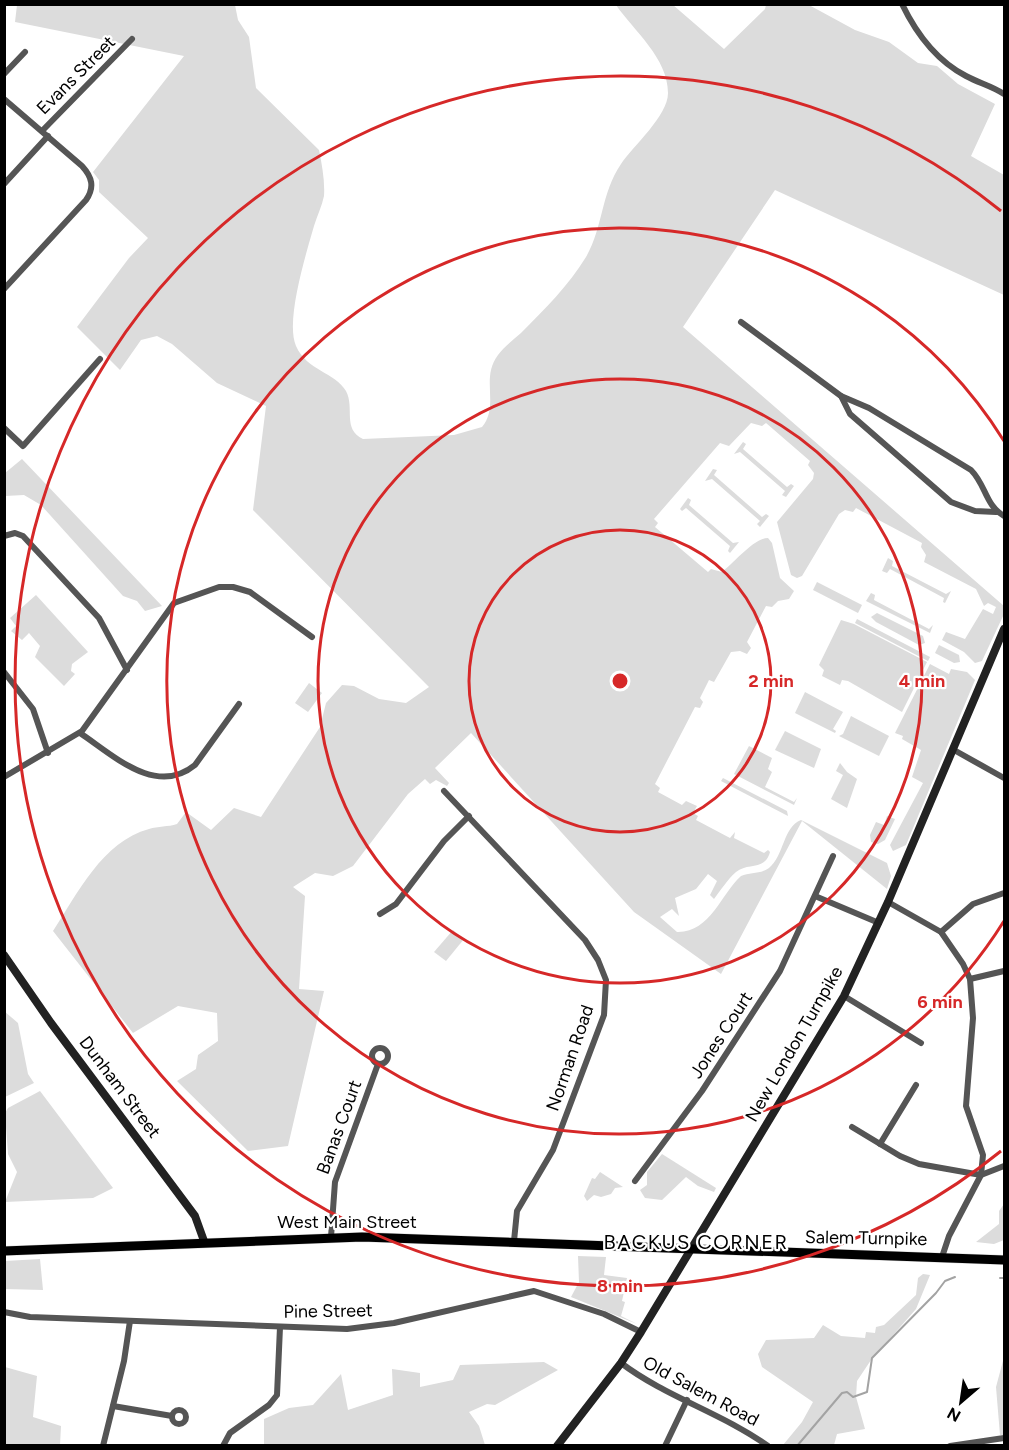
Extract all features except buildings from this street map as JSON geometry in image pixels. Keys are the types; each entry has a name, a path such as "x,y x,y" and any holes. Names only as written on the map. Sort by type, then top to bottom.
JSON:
{"main road":[{"name":"New London Turnpike","path":"557,1446 621,1363 641,1332 844,996 879,923 1005,629"},
{"name":"Dunham Street","path":"4,955 51,1023 195,1216 204,1241"},
{"name":"West Main Street","path":"4,1251 331,1237 514,1241 690,1250"},
{"name":"Salem Turnpike","path":"690,1250 1005,1260"}],"street":[{"path":"902,4 913,27 942,59 964,75 1005,94"},
{"name":"Evans Street","path":"42,130 132,39"},
{"path":"4,74 25,52"},
{"path":"4,99 82,166 91,178 91,190 86,200 4,289"},
{"path":"4,184 48,136"},
{"path":"741,322 841,396 869,408 971,470 980,481 987,499 996,512"},
{"path":"4,428 24,446 100,359"},
{"path":"841,396 850,414 943,496 967,509 996,512 1005,516"},
{"path":"4,536 13,533 23,536 99,618 127,670"},
{"path":"4,777 80,733 172,605 210,588 234,587 250,592 312,637"},
{"path":"4,672 32,707 48,753"},
{"path":"80,733 142,774 169,777 195,765 239,704"},
{"path":"954,750 1005,778"},
{"name":"Norman Road","path":"444,791 585,940 598,960 606,984 605,1006 599,1030 553,1150 517,1211 514,1241"},
{"path":"380,914 396,904 444,841 469,816"},
{"name":"Jones Court","path":"634,1180 688,1111 780,970 833,856"},
{"path":"941,932 973,904 1005,893"},
{"path":"815,896 879,923"},
{"path":"888,902 941,932 963,964 970,979 973,1018 965,1091 969,1120 983,1155 981,1175 949,1236 942,1257"},
{"path":"970,979 1005,971"},
{"path":"844,996 921,1043"},
{"name":"Banas Court","path":"331,1237 335,1182 378,1064"},
{"path":"880,1144 916,1085"},
{"path":"852,1127 919,1164 981,1175 1005,1166"},
{"name":"Pine Street","path":"4,1312 30,1317 280,1327 369,1328 534,1291 604,1314 641,1332"},
{"path":"103,1446 130,1321"},
{"path":"223,1446 230,1433 270,1405 277,1395 280,1327"},
{"name":"Old Salem Road","path":"621,1363 654,1384 730,1421 768,1446"},
{"path":"665,1446 687,1400"},
{"path":"113,1406 172,1416"},
{"path":"950,1446 1005,1438"}],"shaded area":[{"path":"17,5 235,5 238,20 249,37 256,88 319,150 324,179 324,196 310,238 298,287 293,335 296,346 307,361 335,379 346,391 353,430 363,439 454,435 482,427 490,410 490,373 498,355 556,297 586,257 592,246 614,175 656,121 668,93 667,80 656,57 616,5 673,5 724,49 765,9 766,5 809,5 855,30 889,42 918,63 937,66 958,84 995,104 971,156 1004,175 1004,295 775,190 683,327 1004,606 1004,614 982,661 975,663 964,652 942,640 946,632 965,639 983,609 993,614 996,607 988,603 984,606 976,589 924,562 926,555 921,547 922,543 856,508 853,512 845,510 839,514 802,576 797,578 791,575 777,522 813,479 814,473 808,465 810,461 766,423 762,426 751,423 729,446 720,443 654,519 658,523 655,527 708,572 711,569 722,572 756,542 768,538 772,543 780,578 794,591 789,599 778,601 772,607 766,606 747,642 751,648 747,654 740,651 731,652 714,682 709,680 700,698 703,702 700,708 695,707 655,784 660,788 658,792 682,805 686,801 697,806 693,813 698,816 696,820 730,838 735,832 734,838 764,853 768,850 770,852 768,858 760,864 736,872 714,899 710,895 717,881 708,874 696,889 675,898 679,916 672,909 660,917 677,932 688,931 698,926 714,911 741,876 763,871 774,863 787,835 801,820 887,863 891,876 887,889 802,821 721,974 634,912 471,733 435,768 449,783 447,786 436,780 430,784 425,779 408,794 353,866 333,876 315,873 293,887 305,896 299,989 324,991 288,1146 248,1151 177,1081 196,1069 198,1055 218,1041 217,1013 178,1006 133,1033 53,931 82,885 118,845 152,828 177,824 186,812 211,830 234,808 261,817 320,727 326,703 342,685 354,686 379,699 406,703 429,687 253,510 266,406 217,383 172,344 157,336 141,340 120,370 77,327 129,258 148,238 99,192 99,180 93,172 184,56 15,22"},
{"path":"743,442 746,444 743,449 787,487 791,484 794,486 786,497 782,495 785,491 740,452 734,454"},
{"path":"22,459 162,606 145,611 137,601 123,596 41,505 24,495 5,496 5,473"},
{"path":"713,469 717,470 714,475 762,517 766,514 769,516 760,527 757,524 760,521 712,479 705,481"},
{"path":"688,498 691,500 689,505 733,543 739,542 730,553 728,551 730,546 686,508 682,511 680,509"},
{"path":"888,558 893,561 892,566 946,594 951,591 945,603 944,598 890,569 887,573 882,571"},
{"path":"817,582 862,605 858,613 813,590"},
{"path":"871,593 875,595 874,600 929,629 933,625 930,633 866,601"},
{"path":"36,595 88,652 72,664 71,671 75,674 64,686 35,657 40,646 29,633 22,640 11,631 16,626 10,618"},
{"path":"877,613 923,636 925,643 919,645 876,622 871,617"},
{"path":"857,619 930,657 928,661 855,623"},
{"path":"841,620 854,624 927,662 902,712 848,681 842,680 840,685 822,676 824,670 819,665"},
{"path":"939,645 959,655 960,662 954,663 935,653"},
{"path":"930,664 949,674 951,669 967,672 975,680 906,845 893,851 890,845 923,783 912,777 921,750 902,739 903,736 895,733"},
{"path":"309,683 322,693 308,712 295,703"},
{"path":"805,692 843,712 833,729 835,733 795,713"},
{"path":"851,716 889,736 879,756 839,736 843,734"},
{"path":"785,731 821,749 814,768 775,750"},
{"path":"749,746 772,758 768,769 772,772 765,787 794,802 797,798 794,805 734,774"},
{"path":"840,763 857,779 847,808 831,799 843,775 836,771"},
{"path":"723,778 787,811 788,816 721,781"},
{"path":"887,816 895,819 885,840 878,844 871,842 870,835 876,822 884,825"},
{"path":"453,930 464,939 446,961 434,952"},
{"path":"4,1011 18,1023 28,1074 34,1083 5,1097"},
{"path":"40,1091 113,1188 93,1198 5,1202 17,1172 8,1154 5,1113 8,1108"},
{"path":"662,1154 716,1188 714,1192 698,1186 686,1177 662,1200 645,1198 640,1190 647,1185 647,1172"},
{"path":"600,1172 623,1187 615,1188 611,1194 601,1197 594,1195 587,1201 584,1196 592,1178 595,1179"},
{"path":"1004,1204 1004,1240 994,1244 976,1242 999,1224 999,1211"},
{"path":"578,1256 606,1257 604,1275 627,1278 621,1316 637,1324 571,1297 579,1282"},
{"path":"40,1259 43,1290 5,1289 5,1261"},
{"path":"923,1274 930,1275 916,1309 871,1360 857,1381 856,1397 865,1429 837,1434 834,1445 783,1445 802,1422 813,1402 762,1367 758,1354 766,1340 814,1338 823,1325 841,1336 865,1338 866,1332 875,1333 876,1327 884,1325 916,1295 918,1278"},
{"path":"1004,1357 1004,1435 1000,1435 996,1387"},
{"path":"544,1362 558,1370 495,1405 487,1404 469,1412 479,1426 485,1445 264,1445 264,1419 289,1408 313,1405 341,1374 348,1410 393,1395 392,1369 420,1373 420,1387 453,1380 460,1365"},
{"path":"5,1367 37,1376 33,1417 61,1426 60,1445 5,1445"}],"waterway":[{"path":"797,1446 842,1393 847,1392 853,1397 867,1392 872,1358 945,1281 955,1277"}],"district":[{"name":"BACKUS CORNER","path":"696,1242"}]}
